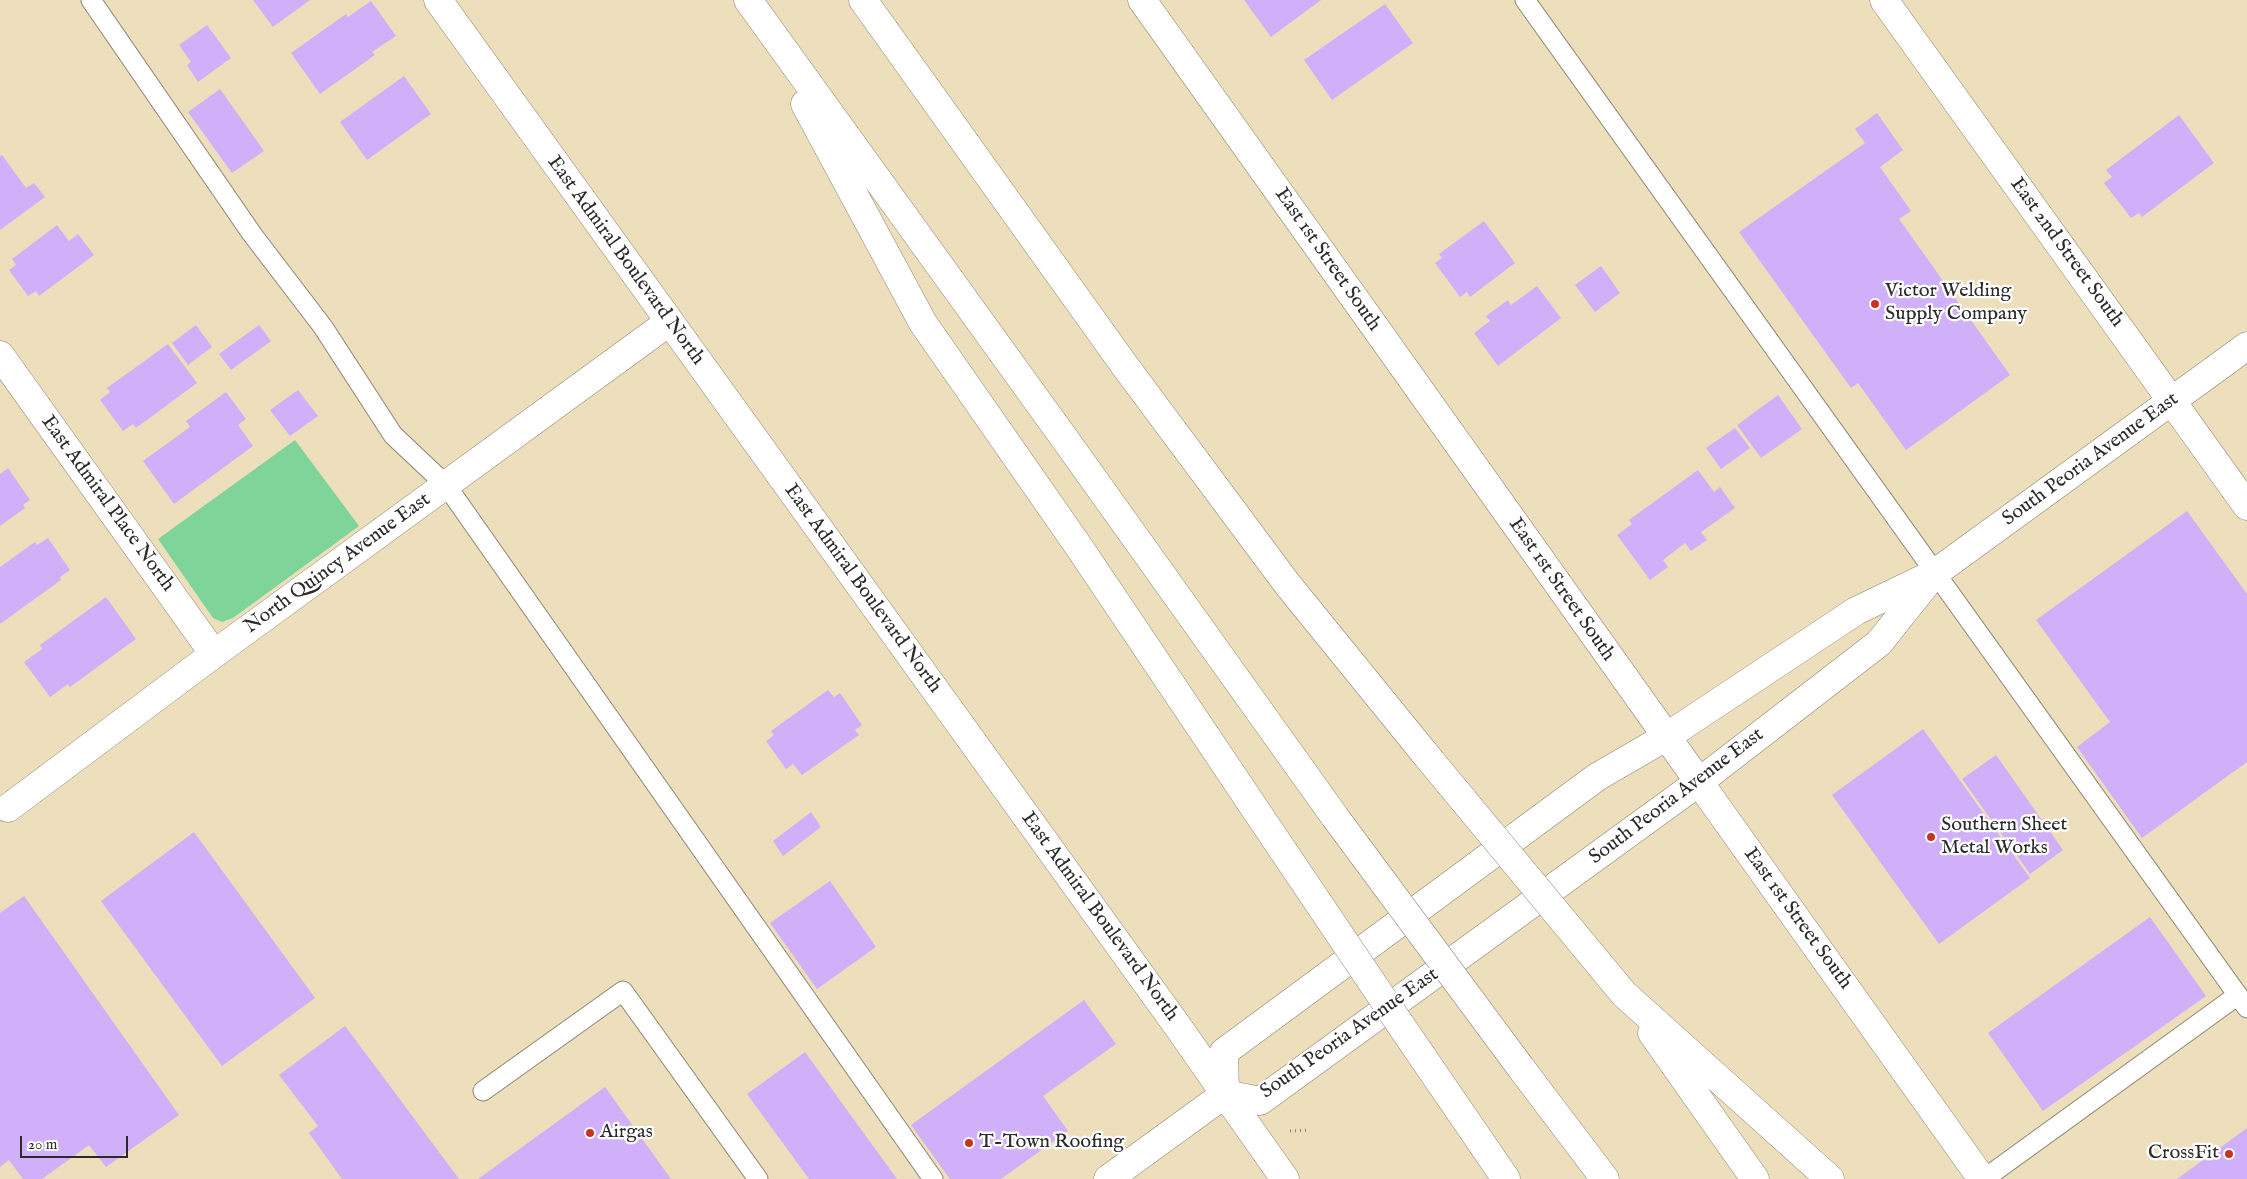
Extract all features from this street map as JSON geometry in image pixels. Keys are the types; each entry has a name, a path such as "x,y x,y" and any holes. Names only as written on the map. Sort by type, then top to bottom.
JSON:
{"main road":[{"name":"East Admiral Boulevard North","path":"438,0 1158,998 1284,1179"},
{"path":"863,0 1148,397 1288,585 1624,994 1755,1179"},
{"name":"East 1st Street South","path":"1142,0 1983,1179"},
{"name":"East 2nd Street South","path":"1884,0 2247,506"},
{"path":"750,3 1335,817 1605,1179"},
{"path":"750,3 923,323 1079,546 1506,1179"},
{"name":"North Quincy Avenue East","path":"8,808 214,654 669,322"},
{"name":"South Peoria Avenue East","path":"1936,573 1879,643 1699,782 1260,1102 1224,1094 1224,1052 1597,777 1666,737 1856,611 1936,573 2247,346"},
{"name":"East Admiral Place North","path":"0,355 214,654"},
{"path":"1624,994 1830,1179"},
{"path":"1108,1179 1224,1094"}],"lane":[{"path":"91,0 252,234 323,327 393,435 446,485 933,1179"},
{"path":"1525,0 2242,1002 1983,1179"},
{"path":"484,1091 623,991 758,1179"}],"path":[{"path":"1282,1131 1310,1130"}],"green space":[{"path":"295,440 359,526 233,618 222,622 213,618 158,539"}],"building":[{"path":"253,0 310,0 273,27"},
{"path":"1244,0 1321,0 1271,37"},
{"path":"371,1 396,36 372,52 375,55 320,94 291,53 346,14 348,17"},
{"path":"1385,4 1413,43 1332,100 1304,60"},
{"path":"207,25 231,58 198,82 187,65 191,62 179,45"},
{"path":"404,76 431,114 367,160 340,122"},
{"path":"220,89 264,151 232,173 188,112"},
{"name":"Victor Welding Supply Company","path":"1877,113 1903,150 1880,167 1911,211 1899,219 2010,375 1906,450 1858,383 1851,388 1739,232 1865,143 1855,129"},
{"path":"2179,115 2214,163 2142,217 2139,213 2131,218 2104,183 2112,177 2106,170"},
{"path":"2,155 26,188 34,183 45,197 0,230 0,156"},
{"path":"1484,221 1515,263 1470,297 1467,292 1460,297 1435,263 1442,258 1439,254"},
{"path":"57,225 69,241 78,234 94,255 39,296 36,291 28,296 9,270 16,265 12,259"},
{"path":"1601,266 1620,293 1595,312 1575,285"},
{"path":"1537,286 1561,318 1498,366 1474,333 1490,321 1486,316 1508,300 1511,305"},
{"path":"196,325 212,347 188,365 172,343"},
{"path":"259,325 271,341 231,370 219,354"},
{"path":"168,344 197,383 136,428 133,424 123,431 100,400 110,392 107,388"},
{"path":"298,390 318,416 290,436 270,410"},
{"path":"226,392 246,419 238,425 253,446 174,504 143,461 190,427 186,421"},
{"path":"1778,395 1802,429 1761,458 1737,425"},
{"path":"1735,428 1750,448 1721,469 1706,448"},
{"path":"8,468 30,500 23,505 25,508 0,526 0,474"},
{"path":"1698,470 1714,492 1720,487 1735,508 1701,532 1707,540 1691,551 1685,543 1663,560 1668,567 1650,580 1617,535 1632,524 1629,520"},
{"path":"2187,511 2247,594 2247,762 2142,838 2077,747 2110,722 2036,620"},
{"path":"48,538 70,570 60,577 61,580 0,624 0,567 35,542 37,545"},
{"path":"106,597 136,639 70,687 68,684 50,697 24,662 42,649 40,645"},
{"path":"828,690 834,697 840,693 862,725 855,730 859,735 802,775 793,764 786,769 766,741 774,735 771,731"},
{"name":"Southern Sheet Metal Works","path":"1923,729 2030,878 1939,944 1832,795"},
{"path":"1996,755 2063,850 2030,874 1962,779"},
{"path":"811,812 821,827 783,856 773,841"},
{"path":"194,832 315,998 222,1066 101,901"},
{"path":"830,881 876,947 817,989 770,923"},
{"path":"24,896 179,1115 106,1167 89,1145 42,1179 23,1179 9,1160 0,1167 0,913"},
{"path":"2150,917 2206,996 2043,1111 1988,1033"},
{"path":"1084,1000 1116,1044 1043,1096 1068,1131 1001,1179 950,1179 911,1125"},
{"path":"345,1026 459,1179 342,1179 309,1133 318,1126 279,1075"},
{"path":"805,1052 897,1179 809,1179 747,1094"},
{"name":"Airgas","path":"605,1087 671,1179 478,1179"},
{"name":"CrossFit","path":"2247,1128 2247,1179 2177,1179"}],"place":[{"name":"Victor Welding Supply Company","path":"1875,304"},
{"name":"Southern Sheet Metal Works","path":"1931,837"},
{"name":"Airgas","path":"590,1133"},
{"name":"T-Town Roofing","path":"969,1143"},
{"name":"CrossFit","path":"2229,1154"}]}
